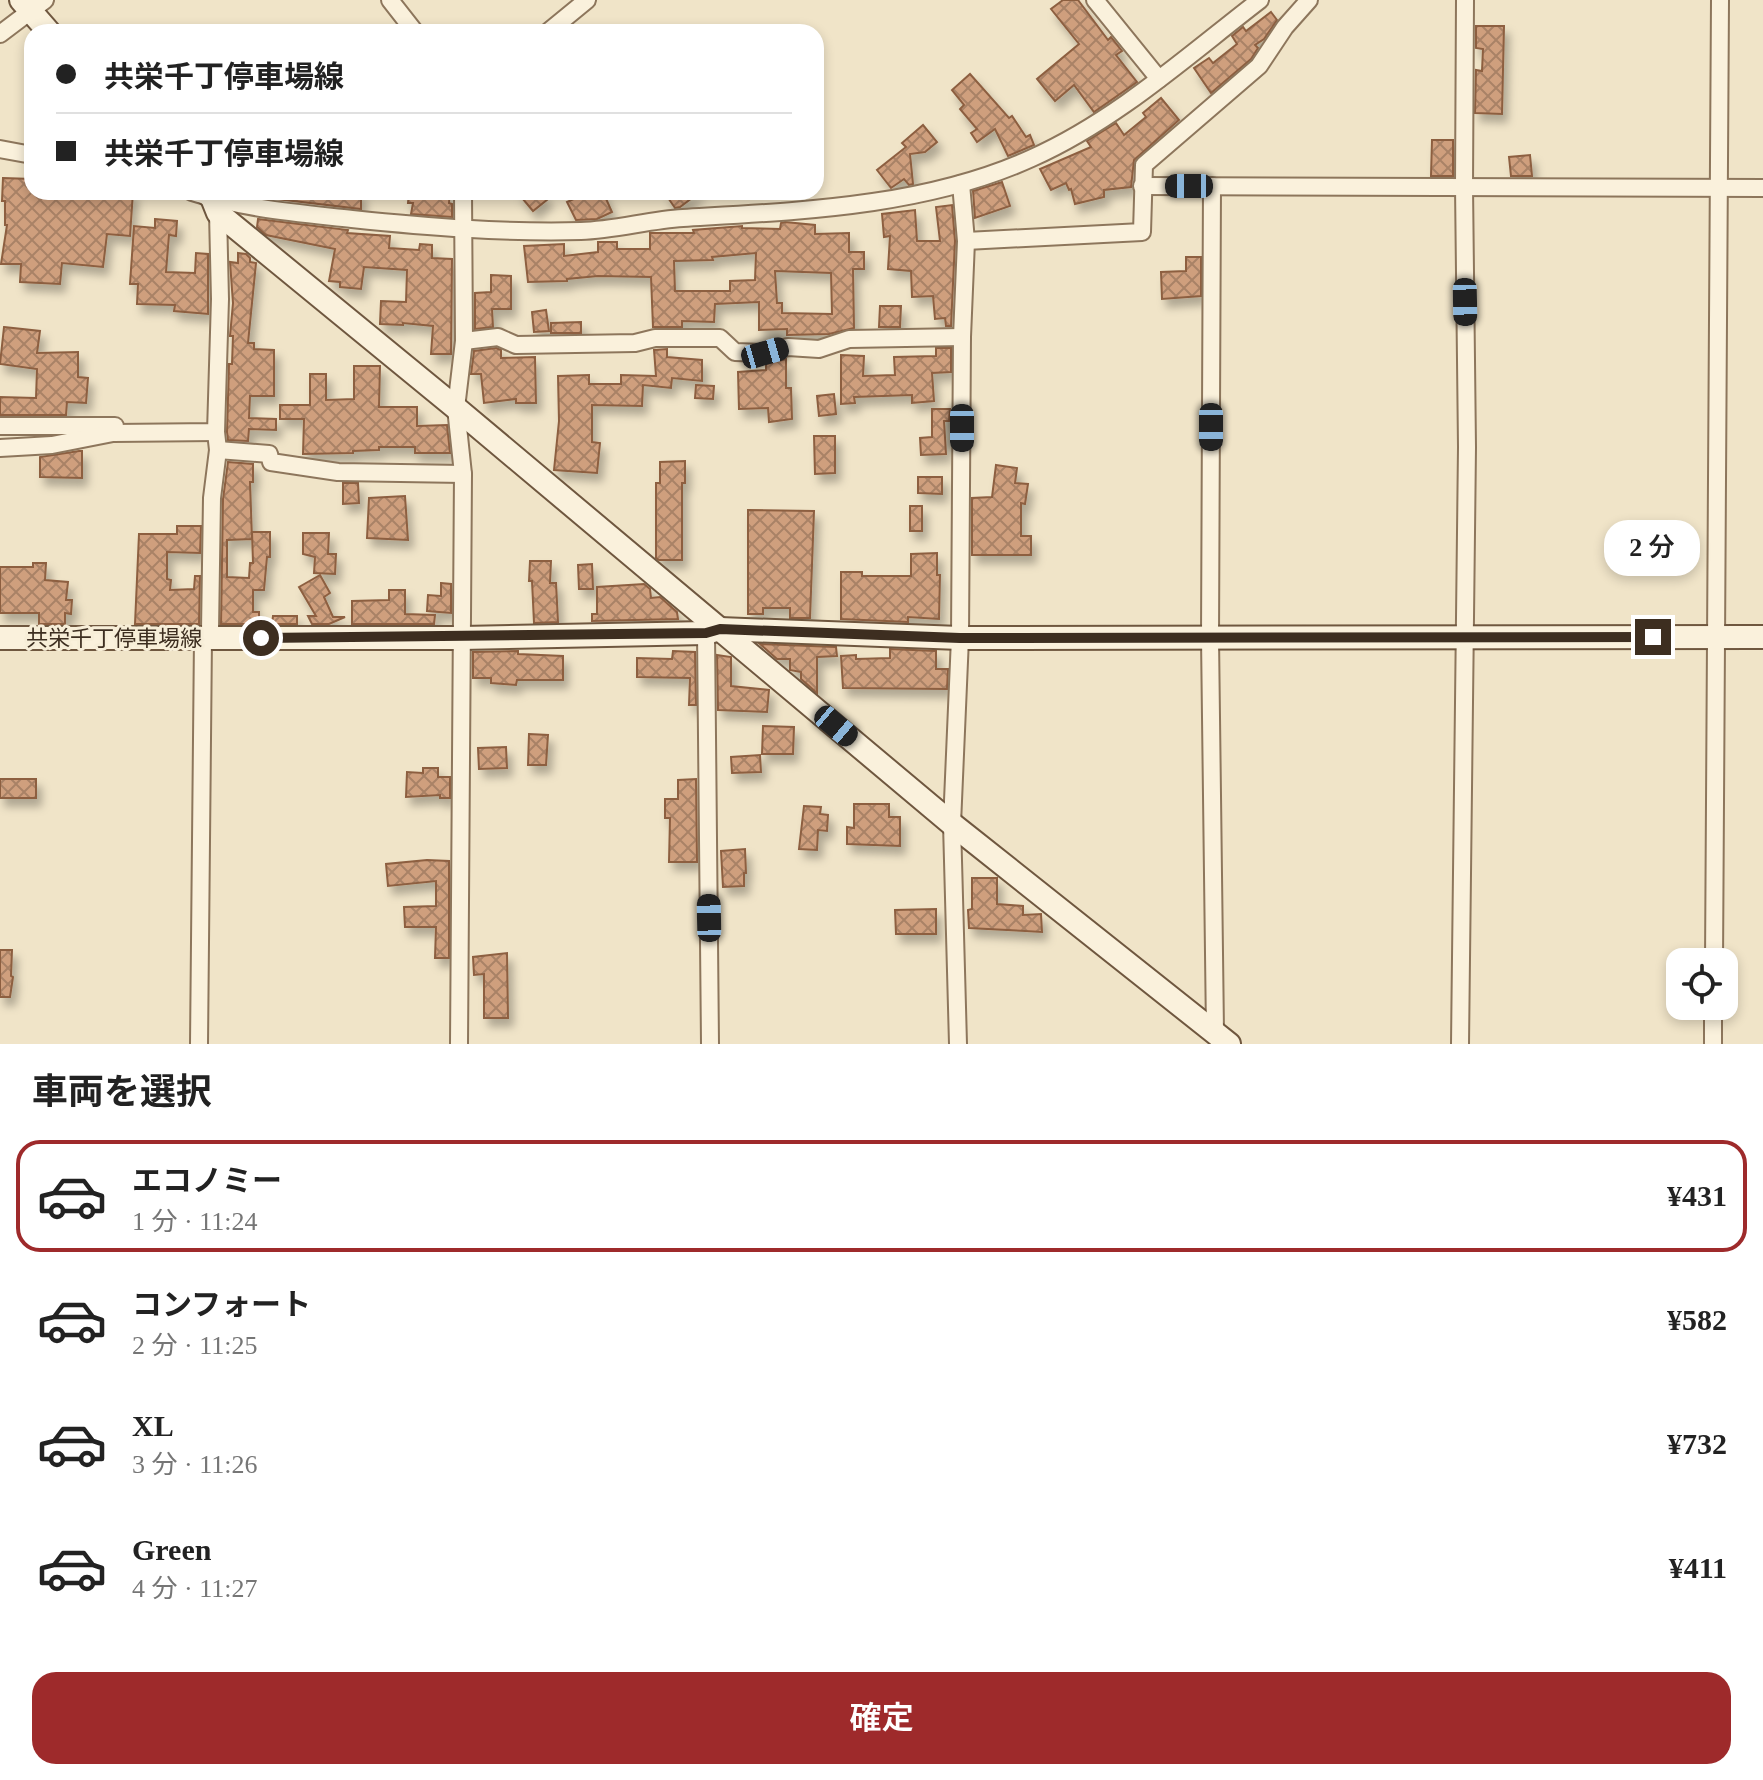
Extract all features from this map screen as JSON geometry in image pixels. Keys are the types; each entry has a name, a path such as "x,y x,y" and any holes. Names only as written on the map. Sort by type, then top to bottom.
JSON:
{"main road":[{"path":"32,4 44,24"},
{"path":"208,200 456,408 713,631 1222,1038"},
{"name":"共栄千丁停車場線","path":"0,638 462,638 713,631 960,638 1763,637"}],"street":[{"path":"390,0 409,24"},
{"path":"558,24 587,0"},
{"path":"1095,0 1159,79"},
{"path":"212,200 463,230 585,231 677,218 870,202 961,184 1031,159 1086,130 1159,79 1260,0"},
{"path":"966,241 1142,232 1144,165 1259,66 1285,27 1309,0"},
{"path":"1460,1044 1467,447 1465,0"},
{"path":"1714,948 1720,0"},
{"path":"0,34 32,4"},
{"path":"0,149 24,154"},
{"path":"958,1044 952,824 960,638 962,337 966,241 961,184"},
{"path":"1142,186 1763,188"},
{"path":"1212,186 1210,638 1222,1038"},
{"path":"199,1044 203,638 210,631 212,498 218,450 220,299 207,200"},
{"path":"459,1044 463,474 456,408 464,341 463,200"},
{"path":"464,341 498,337 516,345 720,338 735,352 765,353 788,347 819,349 849,339 962,337"},
{"path":"0,426 216,429"},
{"path":"0,448 52,445 113,433 216,429"},
{"path":"218,450 269,454 271,462 338,472 463,474"},
{"path":"710,1044 713,631"},
{"path":"1713,1020 1713,1044"}],"building":[{"path":"1063,0 1078,0 1108,40 1111,37 1122,51 1116,55 1137,82 1094,112 1074,85 1055,101 1037,79 1079,44 1051,9"},
{"path":"1271,12 1277,20 1264,39 1255,45 1258,48 1251,59 1211,93 1194,68 1209,58 1213,63 1237,44 1232,36 1243,27 1246,31"},
{"path":"1476,26 1504,26 1502,114 1475,113 1476,70 1482,71 1483,49 1476,48"},
{"path":"970,74 1009,118 1012,116 1026,137 1030,135 1034,145 1008,156 995,129 977,142 971,133 977,129 960,109 964,105 952,90"},
{"path":"1161,98 1179,120 1134,160 1131,187 1104,190 1104,197 1075,204 1066,183 1051,190 1040,169 1091,147 1087,141 1116,123 1124,135 1146,117 1143,113"},
{"path":"923,125 937,142 925,152 910,154 913,184 909,185 904,179 891,188 877,170 906,147 902,143"},
{"path":"1432,140 1453,140 1453,176 1431,176"},
{"path":"1530,155 1532,176 1511,176 1509,157"},
{"path":"3,178 24,179 24,200 132,200 130,236 107,234 103,267 62,263 60,284 20,282 21,264 1,264 7,225 5,201 2,201"},
{"path":"1002,182 1010,206 975,218 973,191"},
{"path":"285,200 361,200 361,209"},
{"path":"408,200 449,200 452,217 411,214 413,203 408,203"},
{"path":"524,200 547,200 533,211"},
{"path":"607,200 612,212 597,219 576,220 567,202"},
{"path":"670,200 689,200 680,207 675,208"},
{"path":"952,205 955,241 951,326 946,326 945,318 935,319 933,296 912,297 911,271 888,269 890,236 884,237 882,214 915,210 917,241 940,241 936,207"},
{"path":"155,219 177,221 176,236 169,235 166,272 195,273 196,253 208,254 208,314 174,311 175,305 137,304 138,284 130,284 134,226 155,228"},
{"path":"258,219 348,230 347,233 390,236 389,248 419,250 420,244 432,245 432,258 452,259 451,354 431,354 433,326 380,324 381,301 406,302 407,270 364,267 361,289 340,287 340,282 329,281 335,249 266,235 257,227"},
{"path":"781,223 815,225 815,234 849,233 849,252 864,252 864,269 853,269 854,328 829,334 787,335 787,329 759,330 759,302 715,304 714,322 682,321 682,327 653,327 651,277 598,276 528,282 524,246 564,244 564,256 598,252 598,242 617,242 617,249 650,249 650,233 694,233 693,230 742,226 780,229","holes":["756,253 755,280 730,281 730,291 675,291 674,261 713,260 712,257","775,271 831,273 832,314 782,313 782,303 777,303"]},
{"path":"238,253 246,254 250,262 256,263 248,343 254,343 254,349 274,350 274,396 250,396 249,418 276,419 276,430 249,429 248,441 228,440 227,432 233,336 230,336 233,303 230,262 238,263"},
{"path":"1186,257 1201,257 1201,296 1162,299 1161,272 1186,271"},
{"path":"491,275 511,276 511,309 492,309 493,327 475,329 475,293 491,292"},
{"path":"880,306 901,306 900,327 879,327"},
{"path":"546,310 549,331 534,332 532,312"},
{"path":"581,322 581,333 551,333 551,323"},
{"path":"4,327 40,331 37,353 78,352 78,377 88,378 86,403 67,402 66,415 0,415 0,397 36,398 37,369 0,364"},
{"path":"936,348 951,348 951,372 932,373 934,401 912,403 912,395 854,397 855,403 841,404 841,355 864,356 863,376 895,375 894,357 936,356"},
{"path":"667,349 667,357 702,360 702,381 672,378 671,388 643,385 642,406 592,405 592,442 600,443 597,473 554,470 559,421 558,376 589,375 589,384 621,384 621,375 656,376 654,350"},
{"path":"501,350 501,358 535,357 536,403 516,403 516,399 484,403 481,374 471,374 474,351"},
{"path":"786,359 786,388 791,388 792,419 769,422 768,408 739,409 738,372 766,370 766,364"},
{"path":"354,366 380,366 379,407 417,407 417,426 447,425 450,453 415,453 415,447 379,447 379,450 353,453 303,454 304,419 280,419 280,405 310,405 310,374 326,374 326,400 354,399"},
{"path":"696,385 714,386 713,399 695,398"},
{"path":"834,394 836,414 819,416 817,396"},
{"path":"932,409 950,409 949,421 944,421 946,454 921,455 920,438 932,437"},
{"path":"814,436 835,436 835,473 815,474"},
{"path":"82,451 82,478 40,477 40,457"},
{"path":"685,461 682,560 659,560 656,558 656,483 660,483 660,462"},
{"path":"228,462 253,464 253,482 250,482 252,539 227,540 227,577 249,578 250,563 253,563 252,532 270,532 270,557 267,557 264,590 253,590 253,612 259,612 259,624 221,624 223,499"},
{"path":"996,465 1017,468 1015,483 1028,484 1025,504 1021,503 1021,536 1031,536 1031,555 972,555 972,498 992,497"},
{"path":"918,477 942,477 942,494 918,493"},
{"path":"343,483 358,483 359,503 343,504"},
{"path":"405,496 408,540 367,538 369,498"},
{"path":"910,506 922,506 922,531 910,531"},
{"path":"748,510 814,511 810,618 790,618 790,608 763,608 763,614 748,614"},
{"path":"177,526 201,526 200,553 167,552 170,590 194,589 195,576 200,576 199,624 135,624 139,534 177,534"},
{"path":"303,533 329,533 328,554 336,554 335,574 314,573 315,557 303,554"},
{"path":"937,553 939,619 908,617 908,622 841,619 841,572 862,572 862,576 911,576 911,554"},
{"path":"530,561 551,561 550,583 556,583 558,622 534,623"},
{"path":"33,563 46,563 45,580 68,582 66,600 72,600 71,614 65,613 65,624 39,624 39,613 0,613 0,567 33,567"},
{"path":"592,564 593,589 579,589 578,565"},
{"path":"320,575 330,593 324,597 333,617 345,617 329,624 312,624 308,616 316,616 299,587"},
{"path":"441,583 451,584 451,613 427,611 428,595 441,596"},
{"path":"644,584 650,589 651,598 660,597 677,612 678,619 592,621 592,614 597,614 597,587"},
{"path":"389,590 405,590 405,614 435,615 434,624 352,624 352,601 389,600"},
{"path":"273,616 297,616 297,624 272,624"},
{"path":"760,644 836,647 837,656 817,657 817,693 801,679 801,672 790,670 790,659 777,659"},
{"path":"890,649 936,651 936,669 948,669 947,689 843,688 841,656 890,658"},
{"path":"518,651 518,654 563,656 563,680 517,680 516,685 491,683 491,678 473,678 473,652"},
{"path":"673,651 695,652 696,705 689,705 690,678 637,677 637,658 672,659"},
{"path":"717,655 731,657 731,686 769,690 767,712 718,710"},
{"path":"763,726 794,727 793,754 762,754"},
{"path":"529,734 548,735 546,765 528,765"},
{"path":"506,747 507,768 479,769 478,748"},
{"path":"760,755 761,772 732,773 731,757"},
{"path":"423,768 438,768 438,777 450,777 450,798 440,798 440,795 406,797 407,772 423,773"},
{"path":"0,779 36,779 36,798 0,798"},
{"path":"696,779 697,862 669,862 670,818 665,818 665,799 678,799 678,780"},
{"path":"854,804 889,804 889,817 900,817 900,846 847,844 847,827 854,828"},
{"path":"804,806 821,807 820,814 828,815 827,831 818,830 817,850 799,849"},
{"path":"745,849 744,886 723,887 721,851"},
{"path":"449,861 449,958 435,958 436,927 405,927 404,907 436,906 436,881 388,886 386,864"},
{"path":"972,878 997,878 997,904 1023,906 1023,915 1041,914 1042,932 969,928"},
{"path":"936,909 936,934 896,934 895,910"},
{"path":"0,950 12,950 10,997 0,997"},
{"path":"507,953 508,1018 484,1018 484,974 474,975 473,957"}],"route":[{"path":"261,638 462,638 706,633 720,629 960,638 1653,637"}]}
